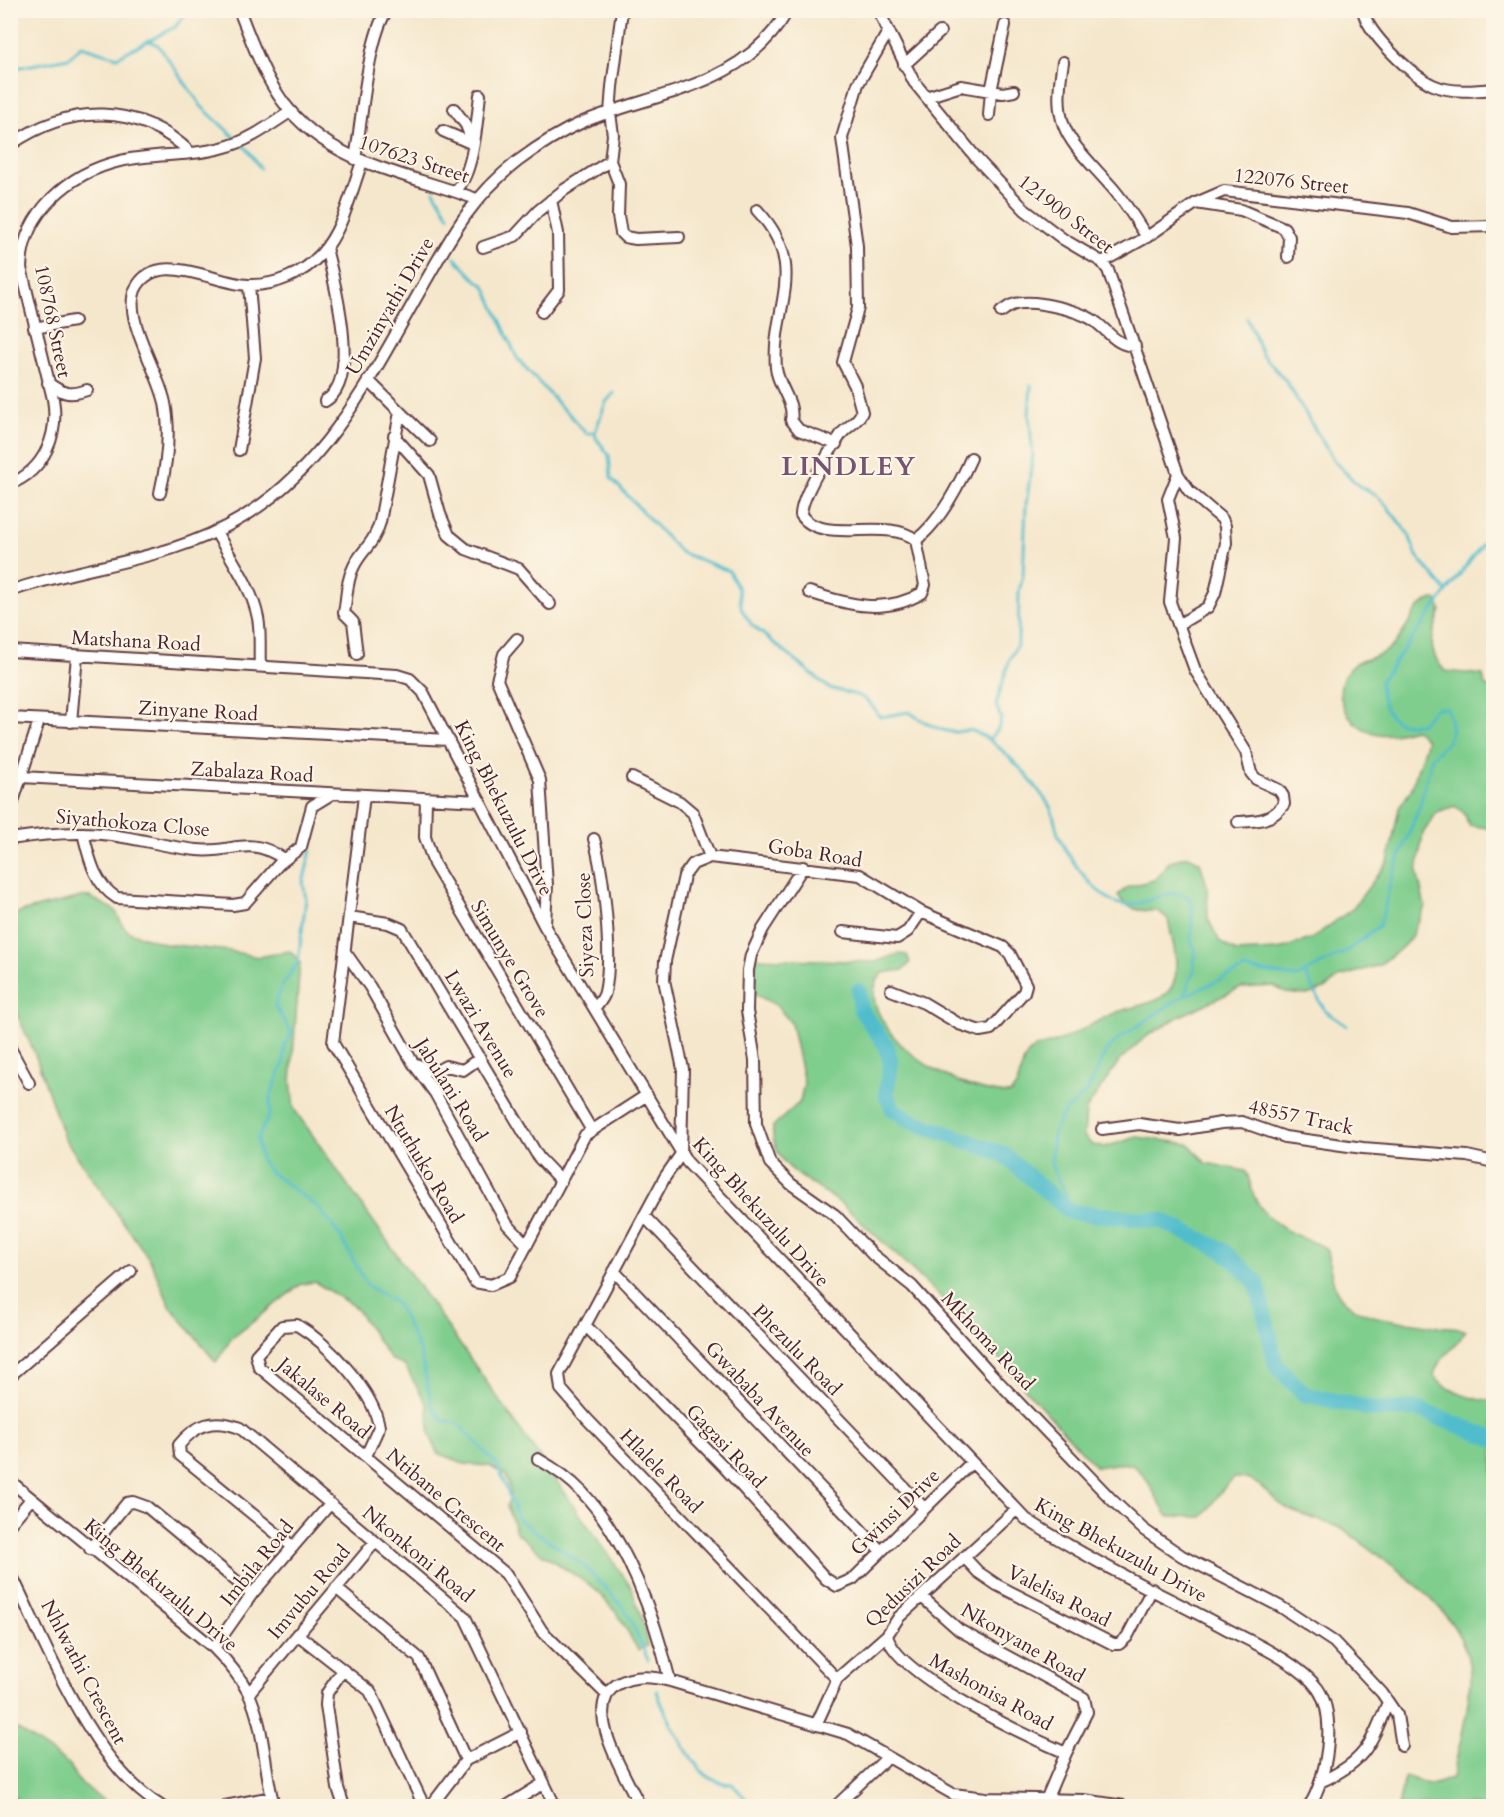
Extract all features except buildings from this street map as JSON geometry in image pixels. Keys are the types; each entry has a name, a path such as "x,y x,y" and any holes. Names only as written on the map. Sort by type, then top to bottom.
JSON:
{"street":[{"path":"160,493 167,461 166,411 161,386 133,315 132,300 136,290 148,275 166,269 249,285 291,276 313,262 326,248 340,223 359,161 373,44 379,23 387,10"},
{"path":"622,10 610,113 614,135 610,161 619,184 618,216 623,236 636,239 679,237"},
{"name":"Umzinyathi Drive","path":"10,591 158,554 216,532 262,504 307,465 340,425 460,222 476,199 517,162 560,133 610,113 704,83 724,73 764,44 788,10"},
{"name":"121900 Street","path":"878,10 904,65 926,97 1018,203 1064,239 1102,262 1108,270 1178,474 1195,497 1222,519 1225,526 1226,543 1215,593 1208,607 1178,625"},
{"path":"1363,10 1368,27 1407,66 1432,84 1460,91 1494,89"},
{"name":"107623 Street","path":"242,12 268,79 290,112 325,143 359,161 476,199"},
{"path":"989,115 991,91 1005,25"},
{"path":"810,592 868,607 891,605 915,598 922,593 924,585 916,540 910,535 894,531 845,530 806,522 801,511 836,444 862,412 855,386 843,362 858,308 856,235 842,138 860,80 888,32"},
{"path":"904,65 940,32"},
{"path":"1063,62 1058,92 1066,135 1074,147 1111,186 1147,237"},
{"path":"926,97 961,86 1003,93 1014,91"},
{"path":"455,191 461,186 473,144 480,94"},
{"path":"454,109 466,125 473,144"},
{"name":"108768 Street","path":"10,484 31,472 49,446 55,415 22,276 22,257 28,230 43,207 64,188 99,168 121,161 191,153 234,145 290,112"},
{"path":"10,146 29,132 55,122 116,115 163,130 191,153"},
{"path":"443,132 473,144"},
{"path":"483,248 514,237 551,200 610,161"},
{"name":"122076 Street","path":"1102,262 1147,237 1196,203 1214,193 1229,191 1397,211 1452,227 1494,226"},
{"path":"542,312 559,290 558,233 551,200"},
{"path":"1196,203 1240,210 1284,228 1289,237 1288,257"},
{"path":"757,210 774,229 782,247 786,277 777,371 792,408 791,420 799,430 836,444"},
{"path":"325,401 336,389 345,353 326,248"},
{"path":"239,450 255,358 249,285"},
{"path":"1001,312 1014,304 1041,303 1086,317 1096,322 1120,344 1135,346"},
{"path":"34,328 74,321"},
{"path":"368,380 430,441"},
{"path":"48,383 63,394 75,394 87,390"},
{"path":"357,654 353,622 344,613 346,594 352,568 375,538 380,522 400,412"},
{"path":"394,436 429,475 440,514 449,535 466,549 519,569 550,604"},
{"path":"916,540 927,531 963,476 971,458"},
{"path":"1178,474 1168,498 1176,538 1170,599 1178,625 1201,682 1248,755 1251,773 1256,779 1279,790 1284,796 1282,807 1272,816 1258,821 1238,822"},
{"path":"216,532 243,580 254,607 259,627 260,666"},
{"path":"517,639 504,654 497,681 540,780 547,885 545,927"},
{"name":"Matshana Road","path":"10,651 260,666"},
{"path":"71,722 77,656"},
{"name":"King Bhekuzulu Drive","path":"260,666 404,677 423,692 545,927 681,1154 720,1199 1016,1510 1061,1541 1267,1651 1311,1681 1322,1696 1329,1722 1320,1782 1309,1806"},
{"name":"Zinyane Road","path":"10,718 39,722 449,740"},
{"path":"10,811 39,722"},
{"name":"Zabalaza Road","path":"21,777 426,800 480,801"},
{"path":"632,778 680,802 693,813 710,857 693,864 682,880 664,974 682,1062 681,1154"},
{"path":"83,833 93,869 104,887 114,897 123,900 229,905 245,903 284,859 301,847 312,806 330,794"},
{"name":"Ntuthuko Road","path":"364,796 334,1028 334,1047 473,1279 483,1284 508,1280 591,1129 646,1095"},
{"name":"Simunye Grove","path":"426,800 425,837 434,864 591,1129"},
{"name":"Siyathokoza Close","path":"10,839 54,833 83,833 200,850 248,844 273,852 284,859"},
{"name":"Siyeza Close","path":"594,839 600,861 607,944 605,992 595,1008"},
{"name":"Goba Road","path":"710,857 860,875 921,912 1003,947 1024,979 1024,992 991,1029 980,1031 959,1024 924,1003 891,990"},
{"name":"Mkhoma Road","path":"803,867 763,929 751,955 748,970 747,1011 755,1060 756,1127 770,1163 791,1184 835,1215 875,1257 912,1286 994,1377 1112,1500 1144,1530 1182,1556 1312,1625 1343,1650 1388,1701 1400,1724 1402,1746"},
{"path":"843,932 897,938 908,931 921,912"},
{"name":"Lwazi Avenue","path":"349,917 388,923 402,929 539,1158 561,1181"},
{"name":"Jabulani Road","path":"345,952 370,987 413,1063 435,1093 507,1224 527,1245"},
{"path":"10,1048 29,1083"},
{"path":"413,1063 435,1072 448,1066 463,1070 480,1058"},
{"name":"48557 Track","path":"1102,1129 1139,1124 1180,1130 1242,1122 1285,1137 1364,1148 1467,1156 1494,1162"},
{"name":"Hlalele Road","path":"681,1154 665,1178 560,1370 561,1389 837,1679"},
{"name":"Phezulu Road","path":"644,1216 924,1509"},
{"path":"10,1376 131,1271"},
{"name":"Gwababa Avenue","path":"614,1271 881,1551"},
{"name":"Ntibane Crescent","path":"259,1367 256,1355 278,1328 290,1323 302,1328 346,1369 373,1409 378,1430 366,1456 506,1574 542,1631 607,1695"},
{"name":"Gagasi Road","path":"585,1326 723,1466 826,1579 837,1586 843,1585"},
{"name":"Jakalase Road","path":"259,1367 366,1456"},
{"name":"Nkonkoni Road","path":"293,1547 180,1455 179,1445 196,1427 219,1424 238,1428 465,1617 555,1806"},
{"path":"538,1459 560,1472 583,1492 617,1537 661,1644 670,1681"},
{"name":"Gwinsi Drive","path":"843,1585 972,1463"},
{"name":"King Bhekuzulu Drive","path":"10,1481 90,1549 214,1648 230,1665 249,1693 258,1724 273,1802"},
{"path":"10,1524 31,1499"},
{"path":"90,1549 127,1503 133,1502 147,1507 252,1594"},
{"name":"Imbila Road","path":"214,1648 252,1594 330,1504"},
{"name":"Qedusizi Road","path":"837,1679 886,1635 894,1622 1016,1510"},
{"name":"Imvubu Road","path":"249,1693 375,1542"},
{"name":"Valelisa Road","path":"964,1557 978,1572 997,1585 1113,1644 1119,1644 1127,1637 1152,1589"},
{"name":"Nhlwathi Crescent","path":"10,1572 98,1744 124,1774 161,1806"},
{"path":"336,1588 419,1658 466,1760"},
{"name":"Nkonyane Road","path":"922,1596 959,1630 1084,1698 1087,1712 1079,1728"},
{"path":"297,1634 366,1687 374,1697 424,1806"},
{"name":"Mashonisa Road","path":"886,1635 897,1655 918,1674 1066,1753 1079,1728"},
{"path":"343,1670 330,1688 326,1705 338,1788 344,1806"},
{"path":"640,1806 603,1724 603,1706 607,1695 618,1684 636,1678 670,1681 848,1734 953,1794 1038,1802 1084,1800 1124,1806"},
{"path":"816,1725 837,1679"},
{"path":"1320,1782 1358,1761 1369,1745 1388,1701"},
{"path":"431,1806 466,1760 521,1732"},
{"path":"1038,1802 1066,1753"},
{"path":"836,1806 888,1756"},
{"path":"507,1806 544,1783"},
{"path":"225,1806 273,1802"}],"green space":[{"path":"1436,599 1441,610 1432,642 1439,663 1445,671 1483,675 1485,686 1493,688 1493,710 1489,733 1493,745 1493,827 1469,825 1464,813 1455,806 1437,812 1423,833 1417,872 1425,907 1410,939 1399,950 1379,965 1340,977 1324,989 1307,995 1286,993 1274,986 1240,988 1178,1017 1144,1038 1119,1061 1086,1110 1084,1136 1092,1145 1105,1147 1137,1137 1189,1144 1206,1163 1245,1171 1255,1198 1275,1223 1322,1246 1327,1251 1335,1287 1341,1298 1351,1307 1377,1317 1465,1331 1439,1363 1434,1376 1445,1386 1461,1394 1493,1401 1493,1806 1398,1806 1405,1776 1428,1784 1453,1777 1466,1714 1470,1688 1467,1655 1459,1636 1434,1602 1402,1573 1348,1532 1285,1507 1252,1481 1235,1478 1225,1486 1202,1517 1168,1516 1146,1479 1135,1467 1121,1463 1096,1467 973,1331 929,1286 847,1209 798,1175 779,1155 774,1142 773,1126 800,1102 804,1083 791,1023 776,1005 755,994 751,987 756,958 875,962 898,954 907,955 910,963 903,970 882,973 874,989 877,1010 890,1031 918,1059 954,1080 992,1092 1010,1094 1017,1084 1024,1060 1032,1050 1065,1038 1115,1013 1159,999 1172,987 1176,963 1168,919 1158,911 1130,907 1118,895 1128,887 1154,880 1169,862 1189,856 1200,862 1207,886 1208,919 1220,942 1236,952 1278,950 1311,939 1352,909 1388,862 1399,808 1411,790 1427,740 1415,729 1379,734 1359,726 1345,709 1341,699 1343,678 1355,664 1379,655 1391,647 1402,635 1417,609"},
{"path":"81,897 90,897 115,910 123,926 129,932 165,944 230,951 258,957 290,951 300,962 291,1081 294,1109 631,1587 645,1628 647,1646 638,1650 617,1613 593,1587 542,1554 516,1532 507,1506 511,1493 506,1475 489,1466 465,1464 437,1453 430,1435 427,1405 405,1366 390,1359 355,1307 315,1282 301,1284 231,1339 216,1362 170,1306 150,1260 64,1138 35,1054 11,1001 10,917"},
{"path":"11,1725 70,1765 76,1778 90,1791 111,1805 120,1806 20,1806 11,1791"}],"waterway":[{"path":"10,69 69,58 81,46 117,57 175,27 188,10"},
{"path":"148,40 158,45 202,107 248,150 260,168"},
{"path":"434,191 449,216"},
{"path":"455,258 485,286 517,358 584,431 588,434 595,432"},
{"path":"1247,318 1262,354 1286,381 1334,461 1359,486 1375,494 1386,505 1409,535 1417,556 1446,591"},
{"path":"990,739 998,729 1001,718 996,705 1009,661 1018,643 1019,591 1023,576 1026,505 1033,456 1029,415 1031,385"},
{"path":"614,393 606,402 595,432 596,438 609,455 611,478 680,552 729,571 738,589 742,610 752,625 829,688 860,696 869,702 880,717 909,712 937,728 949,732 973,731 994,743 1023,771 1048,804 1062,843 1080,872 1112,901 1122,905 1132,905 1170,894 1189,897 1193,908 1191,939 1195,952 1194,971 1184,995"},
{"path":"1070,1212 1067,1198 1051,1164 1053,1135 1062,1115 1088,1090 1106,1051 1118,1039 1180,998 1244,969 1297,977 1347,951 1380,925 1392,877 1420,805 1432,757 1447,743 1452,728 1447,708 1436,708 1420,724 1396,721 1385,706 1380,682 1494,528"},
{"path":"311,850 303,883 306,899 298,962 281,988 275,1006 292,1033 285,1045 283,1064 270,1098 270,1113 257,1140 261,1160 270,1172 319,1208 340,1236 367,1285 397,1304 420,1352 432,1406 442,1420 459,1424 498,1466 518,1519 583,1565 613,1596 628,1614 648,1660"},
{"path":"1305,973 1325,1011 1347,1026"},
{"path":"859,991 861,1010 886,1045 891,1063 886,1094 893,1109 909,1120 1003,1154 1070,1212 1162,1221 1224,1251 1257,1283 1276,1365 1304,1394 1375,1410 1417,1409 1494,1439"},
{"path":"657,1691 665,1711 692,1759 706,1775 732,1784 753,1806"}],"district":[{"name":"LINDLEY","path":"849,466"}]}
